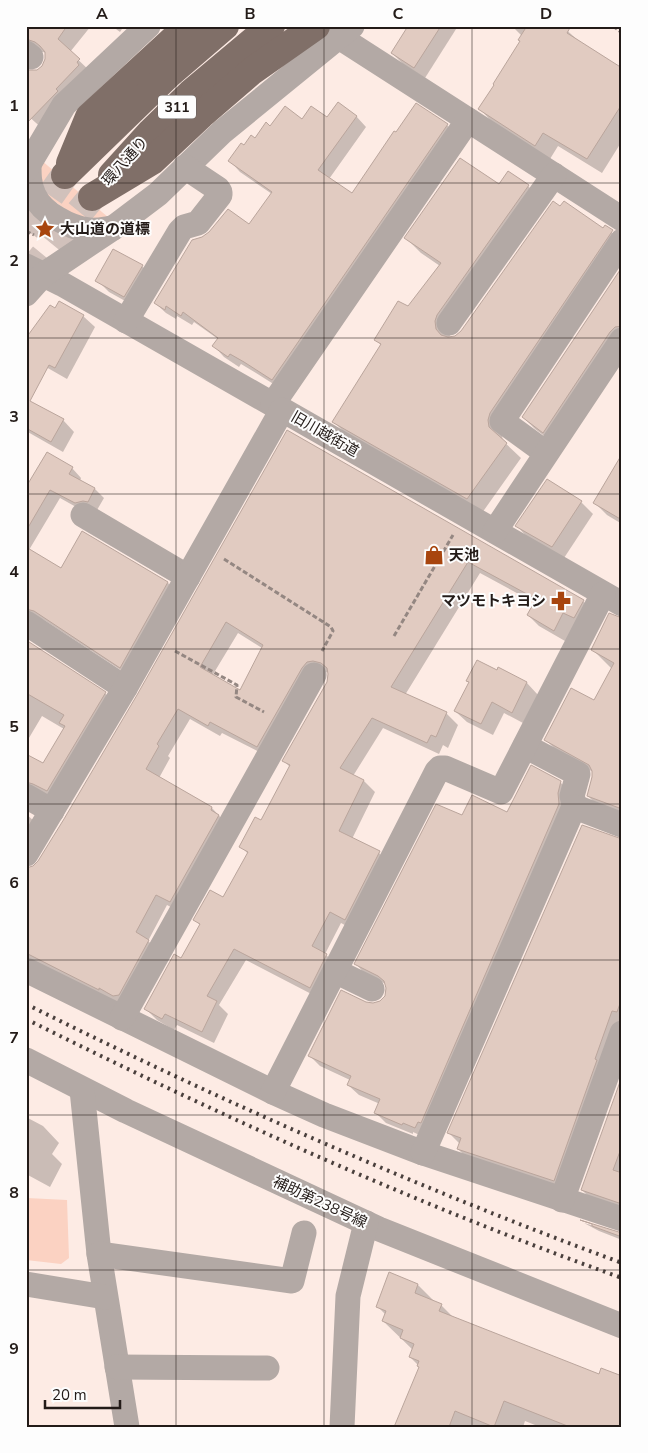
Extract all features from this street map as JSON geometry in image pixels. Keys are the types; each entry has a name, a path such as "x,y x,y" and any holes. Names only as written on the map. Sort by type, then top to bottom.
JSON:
{"main road":[{"name":"環八通り","path":"188,26 89,117 65,175 168,75 225,26"},
{"name":"環八通り","path":"271,26 191,93 151,132 92,197 152,161 252,71 336,30"}],"street":[{"path":"113,228 98,230 76,227 45,210 35,197 29,182 27,166 64,105 148,26"},
{"path":"26,294 35,270 113,228 158,194 185,167 336,30 468,120 622,219"},
{"path":"26,854 125,688 205,547 277,407 468,120"},
{"path":"126,321 180,231 184,227 198,223 220,195 218,189 185,167"},
{"path":"448,323 554,175"},
{"path":"546,453 502,421 622,241"},
{"name":"旧川越街道","path":"35,270 612,599"},
{"path":"494,531 622,340"},
{"path":"83,515 188,577"},
{"path":"273,1092 437,771 440,768 445,768 501,792 525,746 612,599"},
{"path":"26,623 125,688"},
{"path":"122,1018 314,675"},
{"path":"424,1152 575,808 572,796 578,774 525,746"},
{"path":"26,796 52,811"},
{"path":"575,808 621,823"},
{"path":"26,970 273,1092 324,1115 424,1152 622,1219"},
{"path":"335,971 372,990"},
{"path":"562,1200 622,1033"},
{"name":"補助第238号線","path":"26,1060 82,1090 366,1223 622,1326"},
{"path":"82,1090 99,1254 127,1427"},
{"path":"342,1427 348,1296 366,1223"},
{"path":"99,1254 292,1281 304,1233"},
{"path":"26,1284 105,1297"},
{"path":"117,1367 267,1368"}],"path":[{"path":"613,26 622,33"},
{"path":"394,636 465,514"},
{"path":"205,547 331,627 333,632 312,670 314,675"},
{"path":"152,638 237,684 236,697 287,724"}],"shaded area":[{"path":"41,160 109,218 83,222 43,193 39,164"},
{"path":"26,212 75,239 68,243 47,232 49,228 44,225 42,229 26,220"},
{"path":"27,1198 67,1200 69,1258 61,1264 26,1260"}],"building":[{"path":"26,26 67,26 58,39 80,59 77,62 79,65 56,89 58,91 26,124 26,70 37,70 42,66 45,52 35,42 26,39"},
{"path":"408,26 441,26 414,68 391,53"},
{"path":"527,26 571,26 567,33 622,68 622,104 587,159 543,133 535,146 478,109 520,41 518,40"},
{"path":"338,102 357,116 318,170 352,193 394,131 396,132 416,103 448,124 272,380 230,354 228,357 212,346 218,338 183,312 181,316 166,306 165,310 154,303 192,240 202,237 209,232 228,209 249,224 272,192 228,161 241,143 244,145 251,135 255,138 266,122 270,126 285,106 302,119 311,106 327,117"},
{"path":"460,158 499,184 508,171 529,185 437,315 435,321 436,329 441,335 455,336 461,331 553,201 560,206 564,201 603,228 605,225 613,230 490,413 489,427 507,443 467,499 332,422 381,344 374,340 398,301 408,306 441,263 404,238"},
{"path":"113,249 143,265 124,297 95,281"},
{"path":"622,267 622,326 615,327 610,332 543,433 522,417"},
{"path":"59,301 84,315 55,368 49,365 30,401 64,419 51,442 26,428 26,338 50,305 55,308"},
{"path":"287,430 584,600 574,618 563,613 554,631 527,615 536,599 468,562 391,687 447,712 436,737 431,735 427,743 372,718 340,768 364,780 339,831 380,851 345,920 330,912 312,946 327,954 310,988 234,949 207,996 217,1001 202,1032 165,1014 162,1019 144,1009 174,954 181,958 200,924 193,920 210,890 223,897 248,852 239,847 255,817 261,820 290,765 282,761 327,682 327,668 321,663 307,662 257,747 210,722 208,726 178,709 157,744 159,746 146,769 212,807 211,810 219,815 170,902 156,895 136,932 149,940 119,995 113,996 26,953 26,868 33,866 38,861 137,695","holes":["226,622 263,645 240,690 200,667"]},
{"path":"47,452 73,467 69,474 95,488 88,502 75,503 50,490 26,531 26,487"},
{"path":"622,454 622,520 593,503"},
{"path":"547,479 582,501 552,547 515,526"},
{"path":"82,531 168,582 120,668 34,611 26,609 26,547 61,568"},
{"path":"609,613 622,618 622,809 587,796 592,777 589,765 544,740 571,688 594,700 614,663 591,650"},
{"path":"26,640 106,692 47,791 26,782 26,754 43,763 65,726 59,723 64,715 26,693"},
{"path":"477,660 497,670 498,667 527,682 512,713 492,702 481,724 454,711 469,682 466,681"},
{"path":"531,765 561,781 558,793 559,804 421,1123 418,1122 415,1128 403,1123 402,1125 374,1113 380,1099 347,1085 351,1076 308,1056 341,990 366,1002 373,1003 380,1001 385,996 386,988 384,981 354,964 436,804 462,815 472,795 507,812"},
{"path":"582,825 622,839 622,998 617,1012 612,1011 595,1059 597,1060 554,1181 457,1149 461,1138 447,1133"},
{"path":"621,1079 622,1146 613,1170 622,1173 622,1204 581,1190"},
{"path":"580,1220 622,1233 622,1237 592,1226 592,1224"},
{"path":"389,1272 418,1284 415,1293 442,1304 439,1311 599,1374 601,1368 622,1376 622,1427 570,1427 504,1401 494,1427 455,1411 449,1427 394,1427 419,1367 417,1366 419,1361 409,1357 414,1344 400,1338 403,1330 382,1321 386,1311 376,1307"}],"tunnel":[{"path":"26,230 65,175"},
{"path":"26,277 92,197"}],"railway":[{"path":"26,1004 172,1075 321,1142 471,1205 622,1263"},
{"path":"26,1019 172,1090 395,1190 622,1278"}],"place":[{"name":"大山道の道標","path":"45,229"},
{"name":"天池","path":"434,555"},
{"name":"マツモトキヨシ","path":"561,601"}]}
